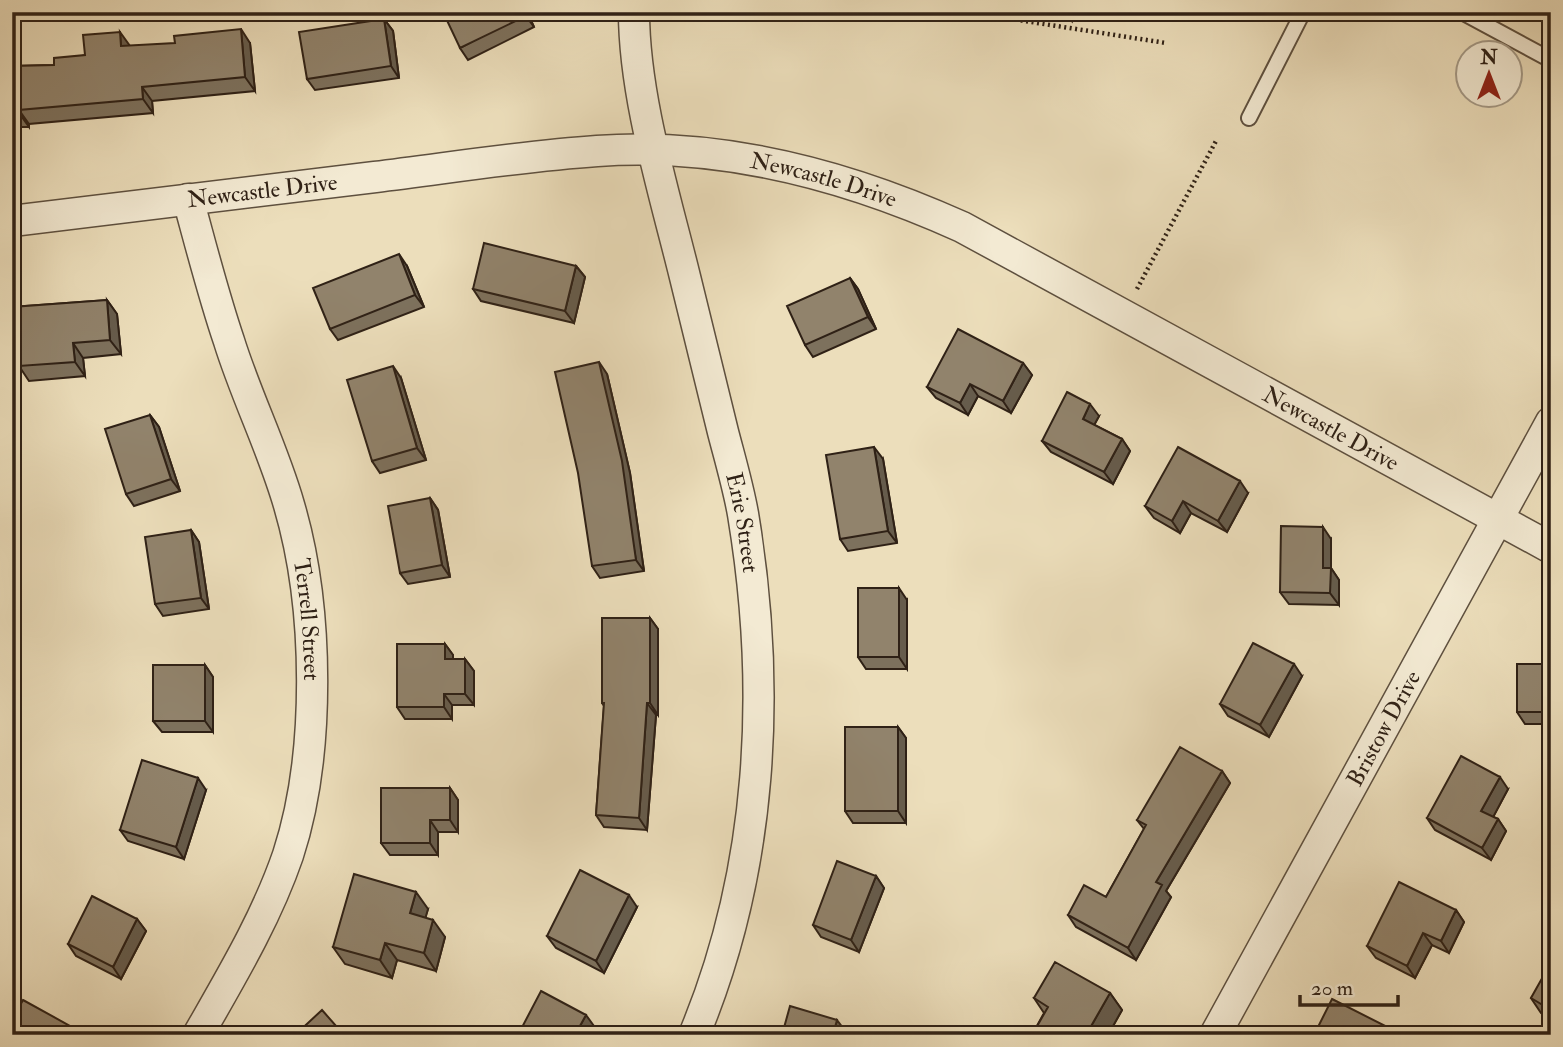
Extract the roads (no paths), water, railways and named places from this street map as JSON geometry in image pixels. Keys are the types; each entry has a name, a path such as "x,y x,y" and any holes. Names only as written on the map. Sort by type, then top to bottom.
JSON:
{"street":[{"name":"Erie Street","path":"634,12 642,95 654,150 743,511 755,602 760,679 756,786 748,850 737,904 713,986 694,1035"},
{"name":"Newcastle Drive","path":"12,221 598,150 698,153 773,164 844,181 918,207 961,226 1551,548"},
{"name":"Terrell Street","path":"188,199 229,342 289,505 302,559 311,653 311,719 301,799 288,855 245,951 198,1035"},
{"name":"Bristow Drive","path":"1215,1035 1551,422"}],"lane":[{"path":"1249,118 1303,12"},
{"path":"1462,12 1551,61"}]}
